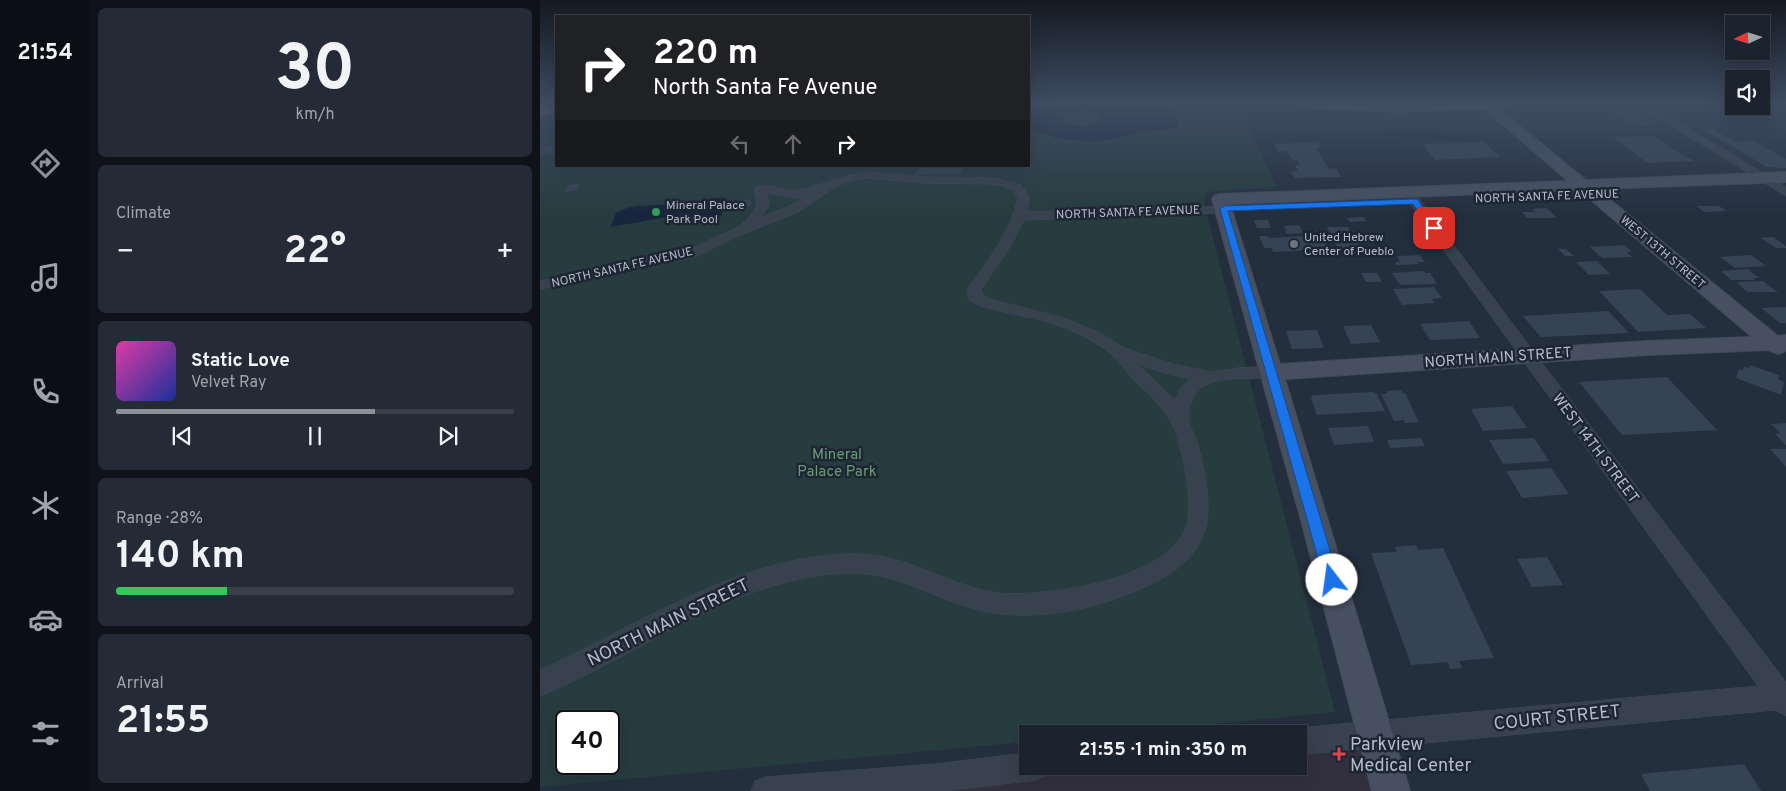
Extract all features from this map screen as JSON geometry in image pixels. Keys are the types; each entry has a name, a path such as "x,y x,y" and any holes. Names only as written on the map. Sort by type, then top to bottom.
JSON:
{"street":[{"name":"WEST 13TH STREET","path":"1531,141 1782,346"},
{"path":"1702,141 1763,178"},
{"name":"NORTH SANTA FE AVENUE","path":"540,285 690,254 747,225 761,211 763,205 760,189 797,194 812,191 852,177 868,175 922,180 1002,182 1017,187 1022,192 1021,211 1588,189 1784,185"},
{"name":"NORTH SANTA FE AVENUE","path":"1588,189 1763,178 1784,185"},
{"name":"NORTH SANTA FE AVENUE","path":"731,234 794,209 832,184"},
{"name":"WEST 14TH STREET","path":"1411,196 1527,355 1784,699"},
{"path":"1222,204 1316,524 1391,791"},
{"name":"NORTH MAIN STREET","path":"1021,211 1003,247 974,290 976,298 1054,319 1087,334 1118,352 1170,369 1210,377"},
{"name":"NORTH MAIN STREET","path":"1180,421 1186,392 1199,380 1210,377 1527,355 1782,346"},
{"name":"NORTH MAIN STREET","path":"540,683 711,598 743,584 799,569 831,565 870,564 893,568 975,599 999,604 1023,605 1070,601 1129,582 1170,563 1191,541 1199,516 1198,497 1189,448 1180,421 1169,406 1118,352"},
{"name":"COURT STREET","path":"1307,741 1582,714 1784,699"},
{"path":"765,791 934,784 1019,769"}],"shaded area":[{"name":"Parkview Medical Center","path":"1374,736 1391,791 765,791 1019,768 1019,775 1307,775 1307,741"}],"green space":[{"name":"Mineral Palace Park","path":"540,141 555,141 555,167 1030,167 1030,141 1255,141 1277,187 1206,192 1204,203 1335,712 1205,725 1019,725 1019,743 540,787"}],"water":[{"path":"723,197 722,215 697,223 689,213 611,227 616,213 627,208 691,203"}],"building":[{"path":"1618,141 1660,141 1694,161 1647,163"},
{"path":"1722,141 1754,141 1786,159 1786,168 1767,167"},
{"path":"1318,142 1321,148 1316,148 1329,169 1336,168 1341,177 1295,178 1291,172 1298,171 1295,165 1300,165 1297,160 1293,160 1287,151 1278,152 1274,144"},
{"path":"1484,142 1500,157 1435,160 1422,144"},
{"path":"555,145 555,154 540,154 540,146"},
{"path":"919,167 964,167 960,174 914,175"},
{"path":"581,183 578,190 565,192 568,185"},
{"path":"751,199 751,206 734,209 734,202"},
{"path":"1696,206 1719,206 1727,211 1704,212"},
{"path":"1547,208 1557,218 1527,218 1522,212 1535,212 1532,209"},
{"path":"1364,217 1366,221 1350,222 1347,218"},
{"path":"1254,220 1268,220 1271,228 1257,228"},
{"path":"1299,225 1303,233 1287,234 1284,226"},
{"path":"1327,227 1348,227 1362,251 1340,252"},
{"path":"1322,235 1329,249 1273,252 1272,248 1264,248 1259,236 1268,236 1269,238"},
{"path":"1773,237 1786,246 1786,248 1776,248 1760,238"},
{"path":"1625,245 1632,252 1627,252 1632,257 1602,258 1590,247"},
{"path":"1558,249 1566,249 1574,256 1565,256"},
{"path":"1420,255 1425,262 1397,265 1395,262 1400,262 1397,256"},
{"path":"1751,255 1766,266 1735,268 1720,257"},
{"path":"1597,261 1610,274 1589,275 1576,262"},
{"path":"1748,269 1759,278 1753,278 1755,280 1731,280 1721,271"},
{"path":"1424,271 1425,273 1430,273 1437,284 1400,285 1392,273"},
{"path":"1361,273 1377,273 1382,282 1366,282"},
{"path":"1763,281 1778,292 1747,292 1736,282"},
{"path":"1434,287 1442,298 1432,299 1434,303 1402,305 1393,289"},
{"path":"1640,289 1667,315 1690,314 1706,328 1638,332 1599,291"},
{"path":"1786,307 1786,323 1780,323 1761,308"},
{"path":"1608,311 1629,333 1541,337 1523,316"},
{"path":"1469,321 1480,338 1430,340 1420,324"},
{"path":"1371,325 1380,342 1351,344 1343,326"},
{"path":"1317,330 1324,348 1292,349 1286,331"},
{"path":"1750,365 1779,375 1778,379 1784,382 1781,395 1736,378 1739,369 1749,368"},
{"path":"1667,377 1717,430 1622,435 1579,382"},
{"path":"1401,390 1405,393 1419,422 1405,423 1404,420 1394,421 1381,394 1388,394 1386,391"},
{"path":"1373,392 1377,394 1385,411 1317,415 1311,398 1313,395"},
{"path":"1512,406 1527,428 1483,431 1471,409"},
{"path":"1786,423 1786,445 1775,434 1780,433 1771,424"},
{"path":"1368,426 1374,442 1334,445 1328,428"},
{"path":"1421,438 1425,446 1390,448 1387,440"},
{"path":"1534,438 1549,461 1503,464 1489,440"},
{"path":"1770,449 1786,449 1786,467"},
{"path":"1551,468 1569,494 1522,498 1506,471"},
{"path":"1416,545 1418,550 1443,548 1494,658 1459,661 1462,668 1450,669 1448,662 1411,665 1371,553 1397,552 1395,547"},
{"path":"1547,557 1563,585 1532,587 1517,559"},
{"path":"1744,764 1761,791 1650,791 1641,774"}],"place":[{"name":"Mineral Palace Park Pool","path":"656,212"},
{"name":"United Hebrew Center of Pueblo","path":"1294,244"},
{"name":"Parkview Medical Center","path":"1339,754"}],"route":[{"path":"1332,580 1224,209 1415,202 1434,228"}]}
